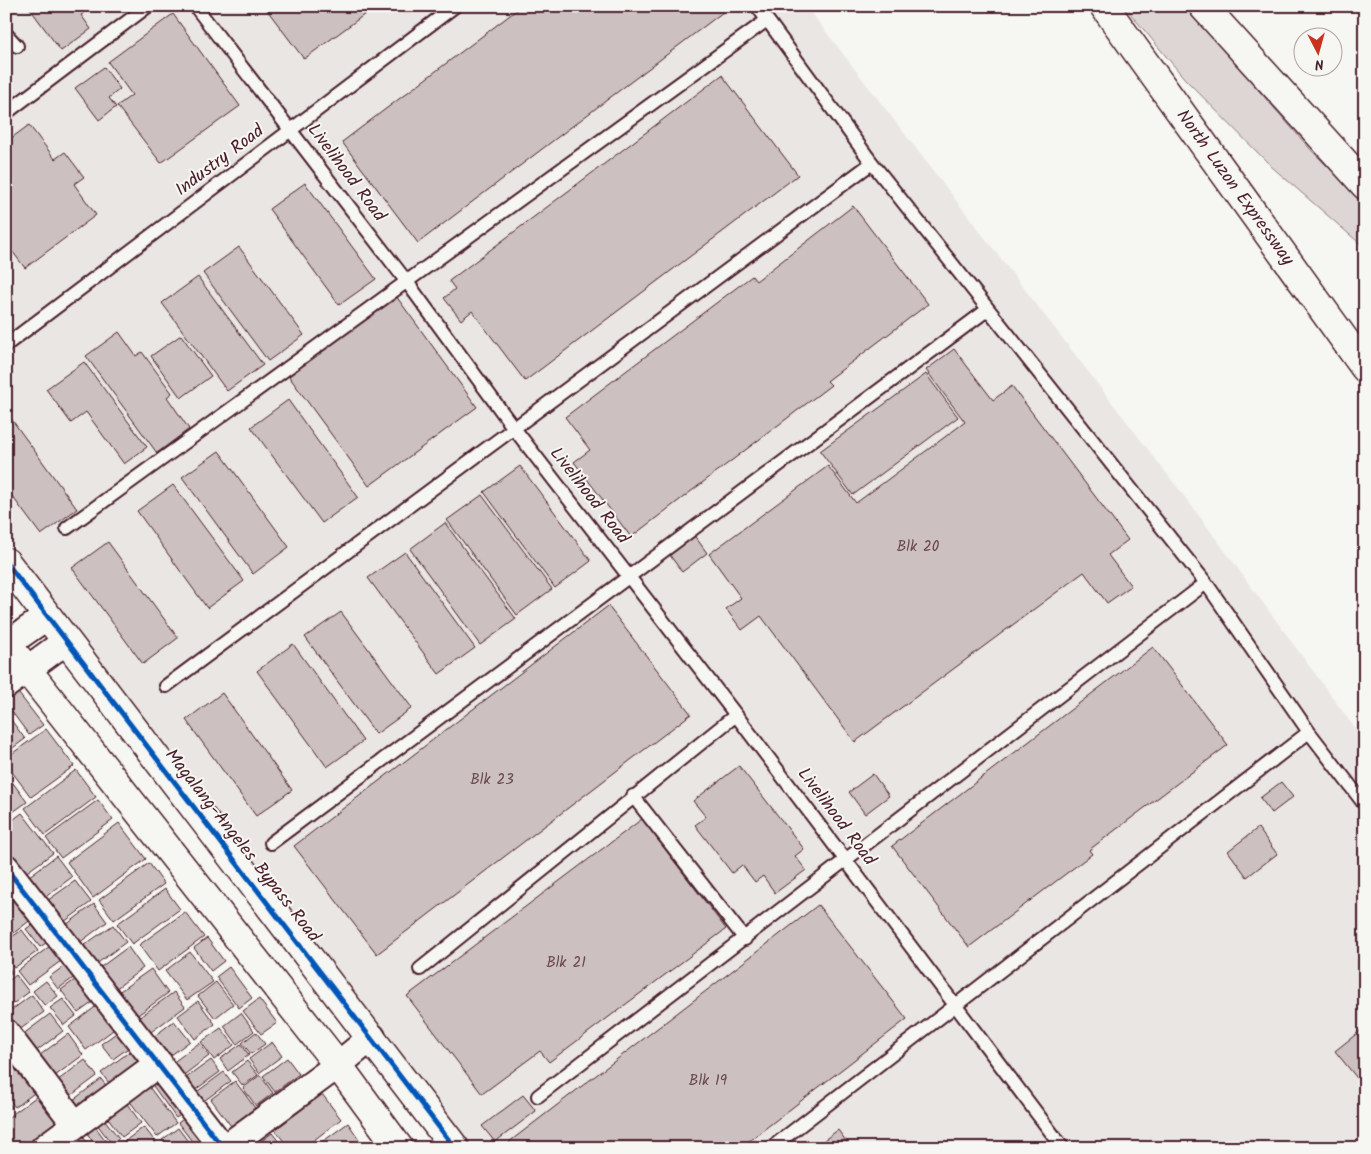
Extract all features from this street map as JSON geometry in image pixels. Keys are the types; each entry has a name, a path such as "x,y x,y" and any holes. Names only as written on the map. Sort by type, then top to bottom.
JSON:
{"main road":[{"name":"North Luzon Expressway","path":"1104,6 1365,368"},
{"path":"1203,6 1353,165 1365,185"},
{"name":"Magalang-Angeles Bypass Road","path":"6,562 46,617 372,1037 455,1148"},
{"path":"6,644 16,677 338,1065 399,1148"}],"street":[{"path":"6,644 46,617"},
{"path":"16,677 66,641"},
{"path":"6,868 224,1148 338,1065 372,1037"},
{"path":"6,1033 75,1124"},
{"path":"44,1148 159,1063"}],"lane":[{"path":"6,113 148,6"},
{"name":"Livelihood Road","path":"195,6 291,129 407,282 513,427 736,715 1063,1148"},
{"name":"Industry Road","path":"6,345 455,6"},
{"path":"757,6 872,163 987,310 1206,582 1308,732 1365,805"},
{"path":"66,528 767,20"},
{"path":"6,34 17,46"},
{"path":"166,686 513,427 872,163"},
{"path":"271,843 987,310"},
{"path":"538,1096 745,939 1206,582"},
{"path":"420,969 736,715"},
{"path":"771,1148 956,1007 1308,732"},
{"path":"634,796 745,939"}],"shaded area":[{"path":"6,6 806,6 1197,513 1365,742 1365,1148 466,1148 6,536"},
{"path":"1124,6 1185,6 1310,149 1365,204 1365,248 1272,167 1185,79"}],"building":[{"path":"28,6 93,6 81,15 91,29 61,51"},
{"path":"264,6 376,6 304,59"},
{"path":"522,6 731,6 418,243 342,142"},
{"path":"173,14 240,106 161,163 117,106 132,95 108,62"},
{"path":"104,67 120,89 109,98 116,107 99,120 75,88"},
{"path":"722,75 798,175 525,381 472,311 461,320 444,298 455,289 449,281"},
{"path":"29,125 55,159 65,152 84,177 74,184 96,215 25,268 6,243 6,142"},
{"path":"305,183 376,279 339,305 269,209"},
{"path":"853,206 928,304 827,381 831,385 631,537 574,462 590,450 565,417 752,276 756,281"},
{"path":"239,247 304,335 268,361 203,273"},
{"path":"198,277 263,365 227,391 162,303"},
{"path":"393,292 477,407 369,486 285,371"},
{"path":"119,332 136,356 142,352 172,393 167,397 189,429 157,453 86,356"},
{"path":"181,335 211,376 181,398 151,356"},
{"path":"954,349 993,400 1012,386 1128,540 1108,555 1131,586 1107,603 1084,572 855,742 761,616 742,630 726,609 741,598 709,554 828,466 856,503 965,422 926,370"},
{"path":"84,362 147,447 124,464 86,412 71,423 46,389"},
{"path":"926,374 958,417 853,495 820,451"},
{"path":"288,400 358,497 322,523 251,427"},
{"path":"7,413 77,509 41,535 6,488"},
{"path":"219,451 289,547 253,574 182,477"},
{"path":"520,466 591,561 555,588 484,492"},
{"path":"173,485 244,581 207,608 137,511"},
{"path":"482,495 552,589 517,615 447,520"},
{"path":"445,523 516,619 480,645 410,549"},
{"path":"694,535 707,553 682,572 669,554"},
{"path":"108,542 178,638 143,664 72,568"},
{"path":"405,552 475,648 439,674 368,578"},
{"path":"608,606 691,714 377,954 294,846"},
{"path":"341,612 412,708 376,734 305,637"},
{"path":"293,644 363,741 327,767 257,671"},
{"path":"1153,647 1228,745 1089,850 1092,854 969,947 892,846"},
{"path":"16,690 43,725 29,735 6,704 6,697"},
{"path":"222,693 292,790 256,816 186,720"},
{"path":"6,713 25,739 6,753"},
{"path":"46,729 74,766 31,797 6,764 6,758"},
{"path":"739,766 804,849 795,856 806,870 775,893 763,876 755,882 742,865 732,873 695,825 706,817 693,801"},
{"path":"76,770 96,797 45,835 25,808"},
{"path":"873,774 889,796 865,814 849,792"},
{"path":"1281,782 1293,797 1272,813 1260,798"},
{"path":"13,783 27,802 6,817 6,788"},
{"path":"98,800 113,820 61,858 46,838"},
{"path":"22,813 53,853 20,877 6,858 6,825"},
{"path":"642,819 726,929 549,1062 540,1051 482,1094 407,996"},
{"path":"119,823 146,859 93,898 67,862"},
{"path":"1258,828 1277,854 1247,877 1228,851"},
{"path":"56,856 72,877 40,901 24,880"},
{"path":"149,863 164,884 114,920 99,900"},
{"path":"75,881 91,902 60,925 44,903"},
{"path":"165,889 180,909 132,944 117,924"},
{"path":"21,895 37,915 6,939 6,926 9,924 6,920 6,906"},
{"path":"94,904 107,922 75,946 62,928"},
{"path":"818,905 907,1019 740,1148 513,1148 509,1142"},
{"path":"185,912 204,937 158,971 139,945"},
{"path":"41,918 55,937 40,947 26,929"},
{"path":"113,925 126,942 91,968 77,950"},
{"path":"22,930 38,951 14,968 6,958 6,941"},
{"path":"207,938 224,961 211,971 194,948"},
{"path":"54,943 65,958 28,985 17,971"},
{"path":"128,947 143,968 110,993 94,972"},
{"path":"190,952 213,982 187,1000 165,971"},
{"path":"70,962 79,974 58,989 49,977"},
{"path":"6,965 12,972 6,976"},
{"path":"229,967 252,998 239,1008 216,977"},
{"path":"151,969 168,993 131,1020 113,996"},
{"path":"83,974 100,997 78,1013 61,990"},
{"path":"16,975 29,992 6,1009 6,983"},
{"path":"46,981 58,996 45,1006 33,991"},
{"path":"216,982 233,1004 215,1018 198,996"},
{"path":"174,992 185,1007 144,1037 133,1022"},
{"path":"32,995 44,1012 15,1033 6,1022 6,1014"},
{"path":"63,999 76,1016 64,1025 50,1008"},
{"path":"259,999 277,1023 261,1034 243,1011"},
{"path":"103,1001 120,1025 86,1050 69,1027"},
{"path":"198,1001 215,1024 195,1039 178,1016"},
{"path":"241,1013 254,1031 237,1044 224,1026"},
{"path":"50,1014 63,1031 31,1055 18,1038"},
{"path":"174,1021 190,1041 163,1061 148,1041"},
{"path":"1365,1027 1365,1088 1335,1051"},
{"path":"123,1028 134,1044 113,1059 101,1044"},
{"path":"221,1028 234,1045 214,1060 201,1042"},
{"path":"256,1032 265,1044 251,1054 242,1043"},
{"path":"68,1034 83,1055 51,1079 36,1058"},
{"path":"272,1042 282,1056 259,1073 249,1059"},
{"path":"199,1043 209,1056 177,1080 167,1067"},
{"path":"241,1044 249,1055 228,1071 220,1059"},
{"path":"137,1046 149,1062 113,1088 101,1073"},
{"path":"6,1050 40,1089 15,1107 6,1095"},
{"path":"287,1058 299,1074 275,1092 263,1076"},
{"path":"85,1060 97,1076 65,1100 53,1084"},
{"path":"211,1060 220,1072 188,1095 179,1083"},
{"path":"247,1061 258,1075 243,1086 232,1072"},
{"path":"160,1070 190,1108 176,1118 148,1079"},
{"path":"224,1072 231,1081 197,1106 190,1097"},
{"path":"260,1075 273,1093 256,1106 243,1088"},
{"path":"101,1079 111,1092 77,1116 68,1104"},
{"path":"144,1080 176,1123 157,1137 125,1095"},
{"path":"235,1081 255,1108 231,1126 211,1099"},
{"path":"44,1091 68,1124 36,1148 6,1148 6,1119"},
{"path":"322,1094 341,1119 304,1148 289,1148 275,1130"},
{"path":"523,1095 536,1111 495,1142 482,1126"},
{"path":"122,1097 141,1123 122,1137 103,1111"},
{"path":"6,1099 12,1107 6,1111"},
{"path":"193,1112 212,1148 197,1148 178,1123"},
{"path":"100,1114 119,1138 112,1144 93,1119"},
{"path":"91,1121 109,1145 105,1148 97,1148 83,1127"},
{"path":"348,1123 365,1148 314,1148"},
{"path":"144,1127 160,1148 120,1148 118,1146"},
{"path":"178,1128 193,1148 167,1148 162,1140"},
{"path":"838,1130 851,1148 813,1148"},
{"path":"272,1133 284,1148 252,1148"},
{"path":"81,1134 91,1148 63,1148"}],"cycle path":[{"path":"6,562 455,1148"},
{"path":"6,868 223,1148"}]}
